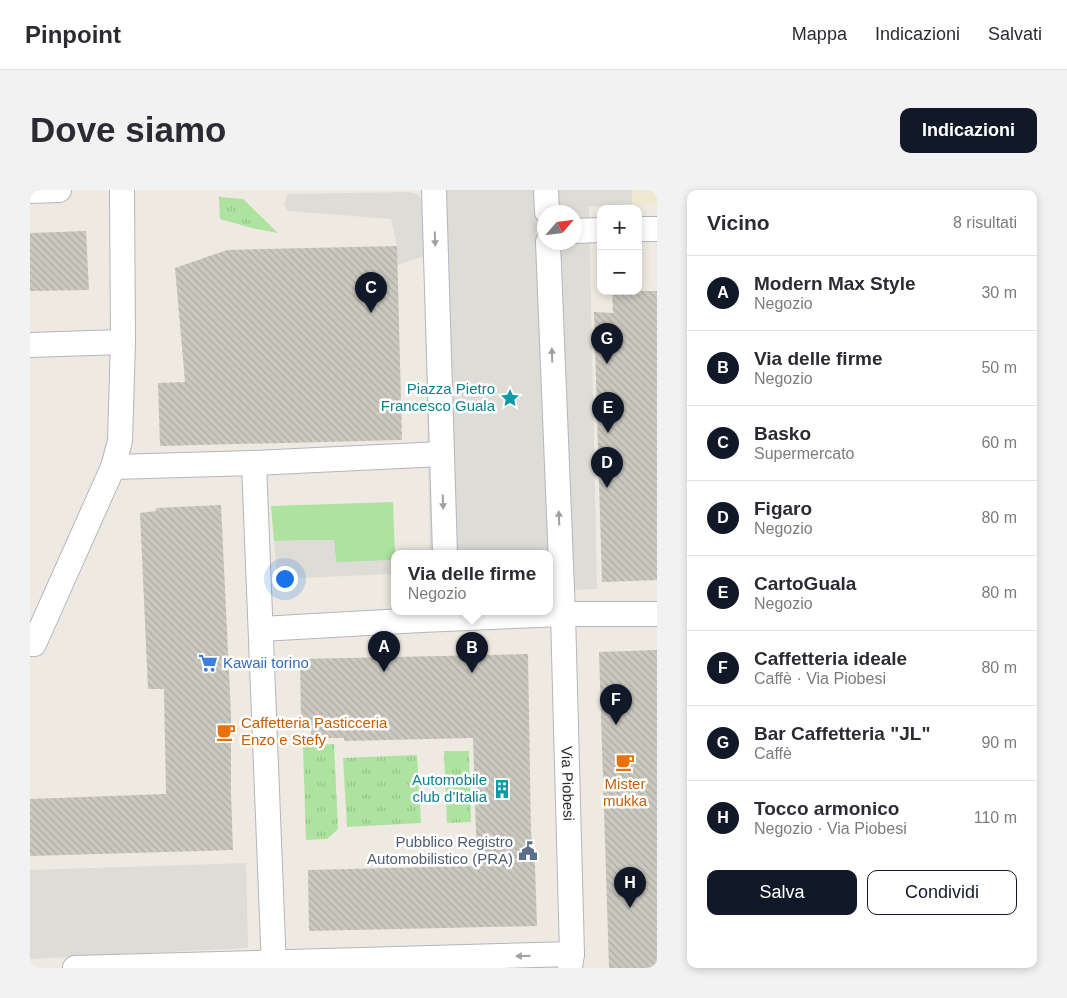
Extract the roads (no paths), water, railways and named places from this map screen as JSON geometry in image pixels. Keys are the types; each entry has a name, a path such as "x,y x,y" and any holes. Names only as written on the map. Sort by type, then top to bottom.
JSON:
{"street":[{"path":"30,191 59,190"},
{"path":"30,644 34,644 113,467 120,441 123,342 122,190"},
{"path":"434,190 445,550"},
{"path":"546,190 547,205"},
{"path":"642,230 657,229"},
{"path":"582,231 597,230"},
{"path":"548,250 563,614"},
{"path":"30,345 123,342"},
{"path":"113,467 442,454"},
{"path":"254,462 274,965"},
{"path":"553,614 657,614"},
{"name":"Via Piobesi","path":"75,968 571,961 563,614"},
{"path":"261,628 447,615"}],"place":[{"name":"Basko","path":"371,313"},
{"name":"Bar Caffetteria \"JL\"","path":"607,364"},
{"name":"Piazza Pietro Francesco Guala","path":"510,398"},
{"name":"CartoGuala","path":"608,433"},
{"name":"Figaro","path":"607,488"},
{"name":"Kawaii torino","path":"208,663"},
{"name":"Modern Max Style","path":"384,672"},
{"name":"Via delle firme","path":"472,673"},
{"name":"Caffetteria ideale","path":"616,725"},
{"name":"Caffetteria Pasticceria Enzo e Stefy","path":"226,732"},
{"name":"Mister mukka","path":"625,762"},
{"name":"Automobile club d'Italia","path":"502,789"},
{"name":"Pubblico Registro Automobilistico (PRA)","path":"528,851"},
{"name":"Tocco armonico","path":"630,908"}]}
